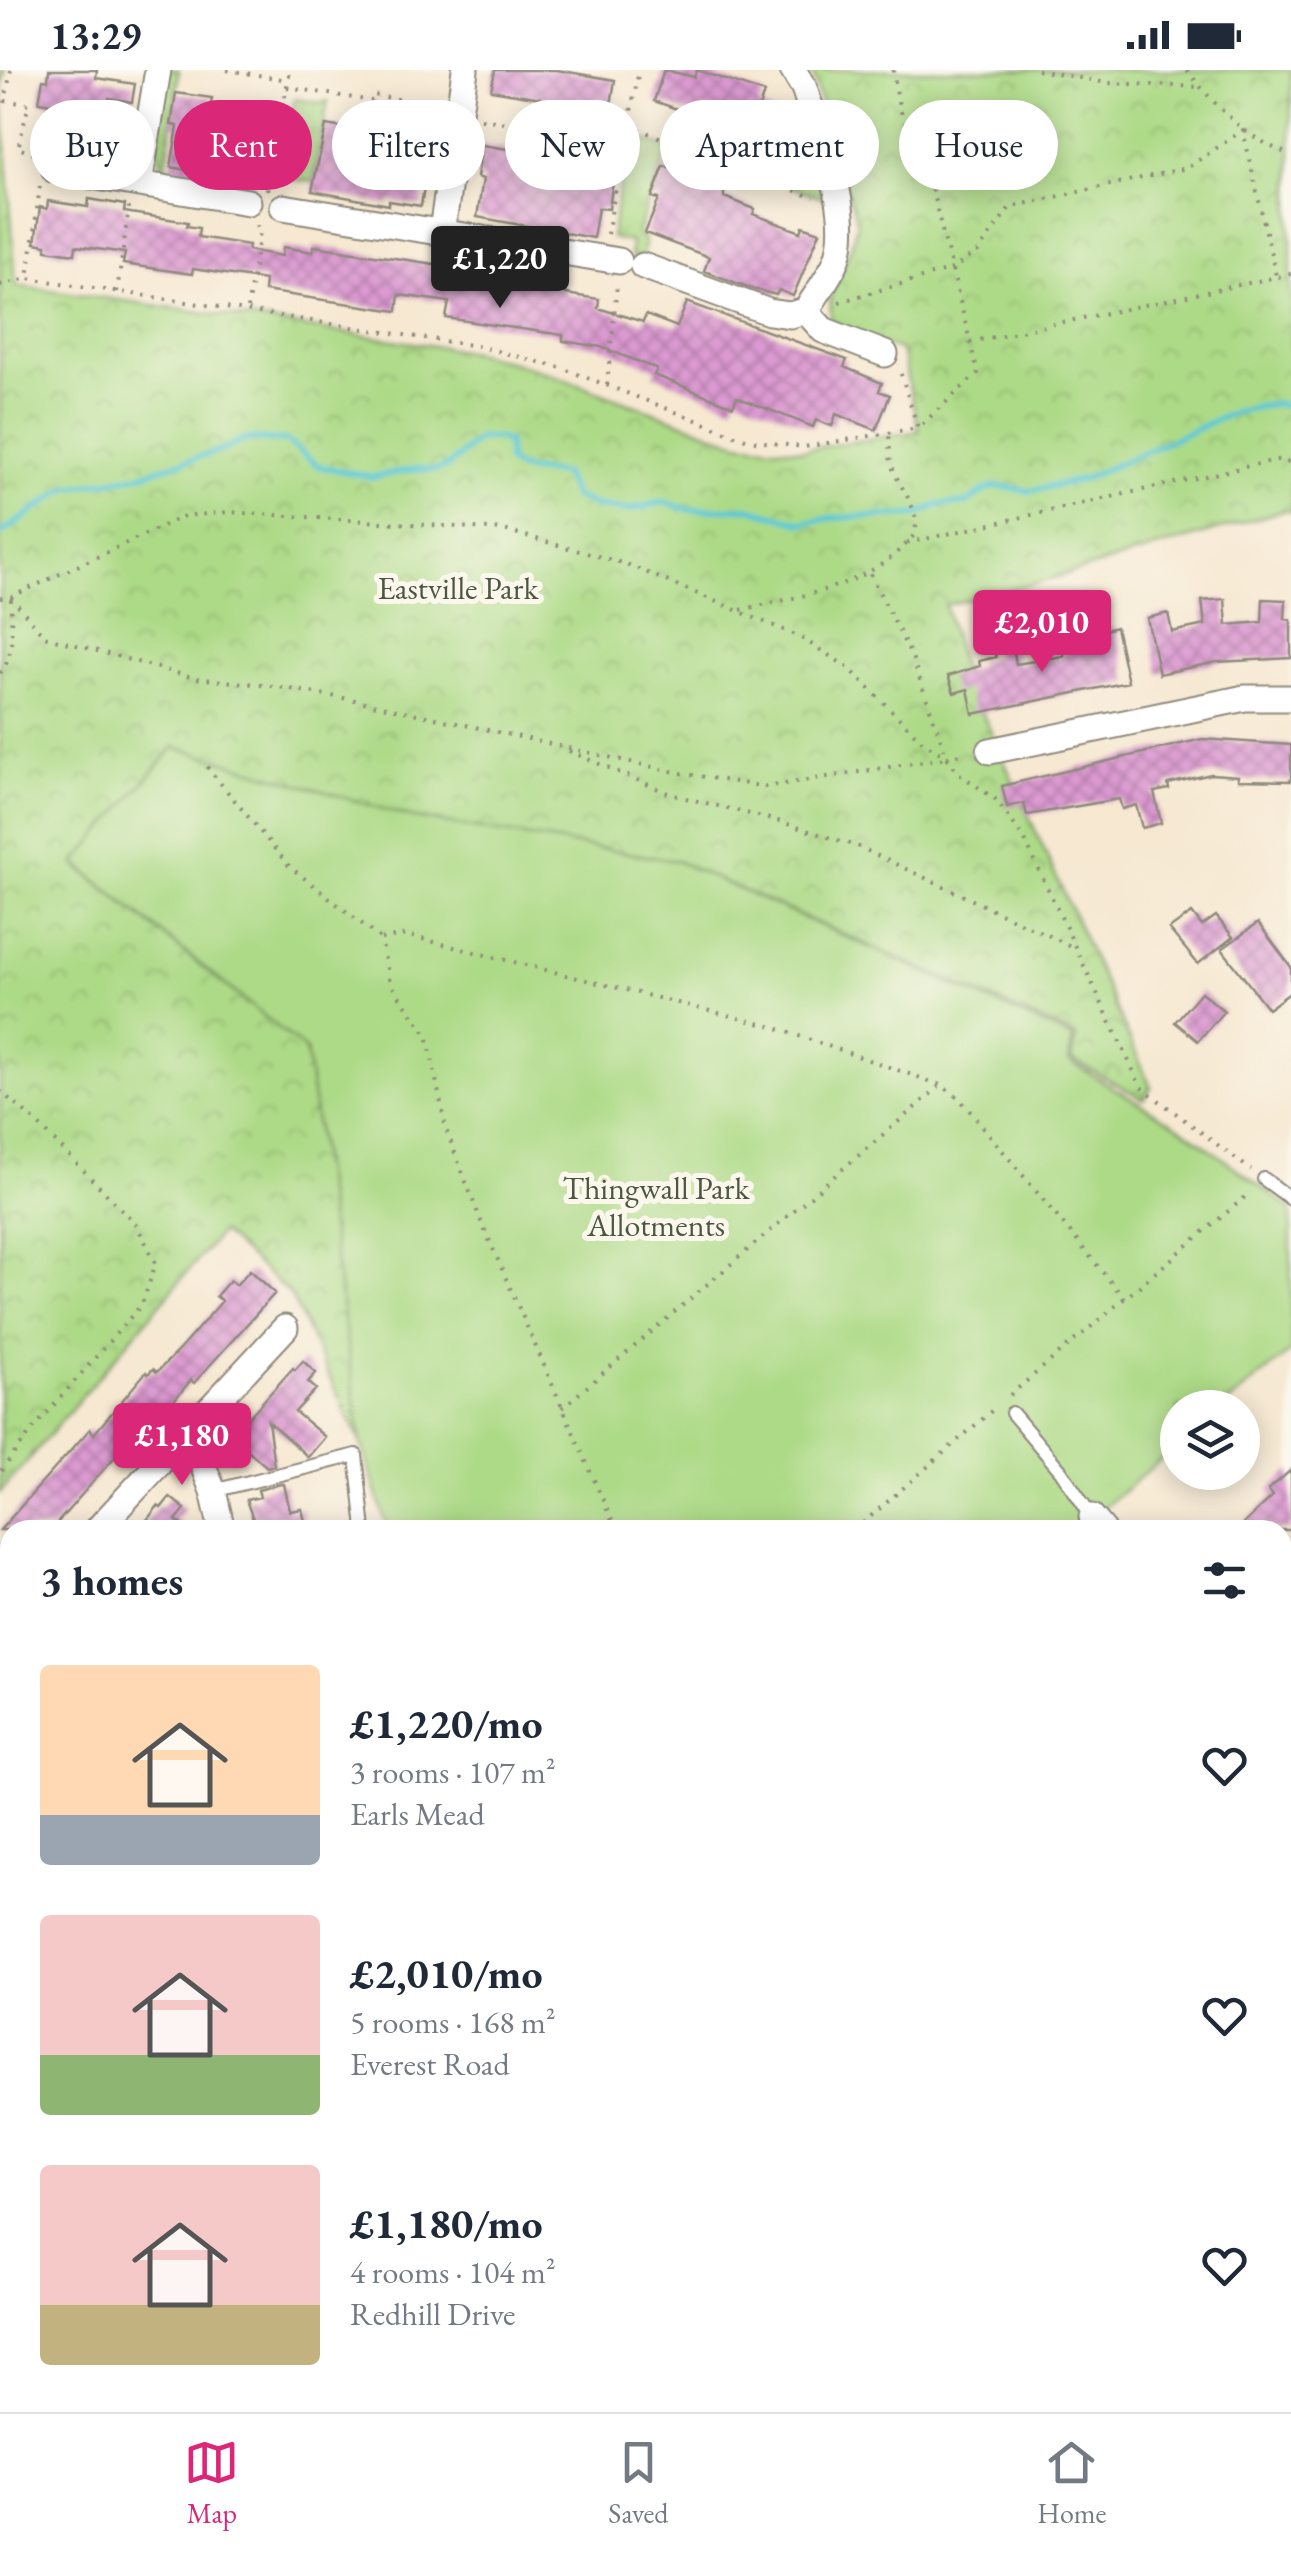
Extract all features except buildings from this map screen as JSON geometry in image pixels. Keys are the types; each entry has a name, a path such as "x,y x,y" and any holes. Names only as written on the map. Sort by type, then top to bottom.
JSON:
{"street":[{"path":"152,100 158,70"},
{"path":"442,231 465,70"},
{"path":"154,186 622,262 770,312 790,315 806,311 836,262 842,235 842,208 804,88 793,70"},
{"path":"806,311 823,330 885,354"},
{"path":"990,750 1245,698 1291,698"},
{"path":"106,1520 285,1328"},
{"path":"190,1432 220,1520"}],"lane":[{"path":"1264,1179 1291,1200"},
{"path":"1012,1413 1061,1471 1095,1520"},
{"path":"213,1491 356,1455 363,1520"}],"path":[{"path":"11,70 6,101 28,104 18,148 30,156"},
{"path":"227,70 288,80"},
{"path":"247,311 290,70"},
{"path":"633,100 639,70"},
{"path":"0,285 28,278 477,346 562,368 748,440 804,447 918,428 978,373 933,194 900,107 893,70"},
{"path":"1037,70 1106,83 1201,87"},
{"path":"1188,70 1242,130 1291,156"},
{"path":"640,130 842,208"},
{"path":"806,311 952,269 978,252 1010,207 1187,168 1242,130"},
{"path":"1242,130 1276,276"},
{"path":"28,278 42,190"},
{"path":"117,292 135,190"},
{"path":"607,385 622,262 625,190"},
{"path":"970,342 1291,274"},
{"path":"885,354 896,359 918,428"},
{"path":"738,610 845,584 870,574 908,543 917,527 909,498 892,466 888,434"},
{"path":"908,543 1276,460 1291,462"},
{"path":"0,598 10,597 184,516 229,512 504,530 626,564 798,636 849,668 924,743 947,757"},
{"path":"870,574 912,657 947,757 958,773 995,799 1024,838 1141,1087 1264,1179 1009,1396"},
{"path":"0,673 11,647 10,597"},
{"path":"10,597 44,636 194,678 355,700 675,772 766,788 990,750"},
{"path":"557,746 670,794 778,821 859,847 1075,948"},
{"path":"207,768 289,866 381,939 390,983 426,1034 446,1129 612,1520"},
{"path":"381,939 406,935 770,1026 941,1085 959,1098 1125,1299"},
{"path":"562,1408 941,1085"},
{"path":"0,1091 136,1224 156,1263 142,1304 0,1472"},
{"path":"866,1520 995,1408"}],"green space":[{"name":"Eastville Park","path":"0,70 5,70 2,86 16,285 475,352 537,369 738,443 802,450 919,431 901,350 844,332 831,318 830,297 857,222 847,190 879,190 879,100 820,100 811,70 1291,70 1291,512 1285,510 1037,583 945,605 962,668 1151,1087 1144,1099 1071,1059 1076,1036 676,861 414,818 174,747 75,864 306,1050 361,1443 290,1294 221,1232 0,1493"},
{"path":"167,70 179,70 165,171 156,152"},
{"path":"328,101 313,182 312,102"},
{"path":"640,139 660,145 660,172 637,234 645,240 641,259 630,256 631,242 611,238 619,190 640,190"},
{"path":"800,190 828,190 832,201"},
{"name":"Thingwall Park Allotments","path":"174,747 414,818 676,861 1073,1038 1069,1061 1186,1131 1291,1209 1291,1351 1244,1390 1160,1390 1160,1460 1089,1520 385,1520 361,1443 306,1050 75,863"}],"waterway":[{"path":"0,534 67,488 132,477 222,450 245,439 287,441 318,466 373,477 416,469 436,470 448,466 479,438 498,438 508,443 508,462 528,470 564,474 574,497 598,507 628,510 664,502 690,510 749,508 802,523 917,515 938,505 967,503 997,486 1030,491 1084,479 1234,412 1276,403 1291,408"}]}
